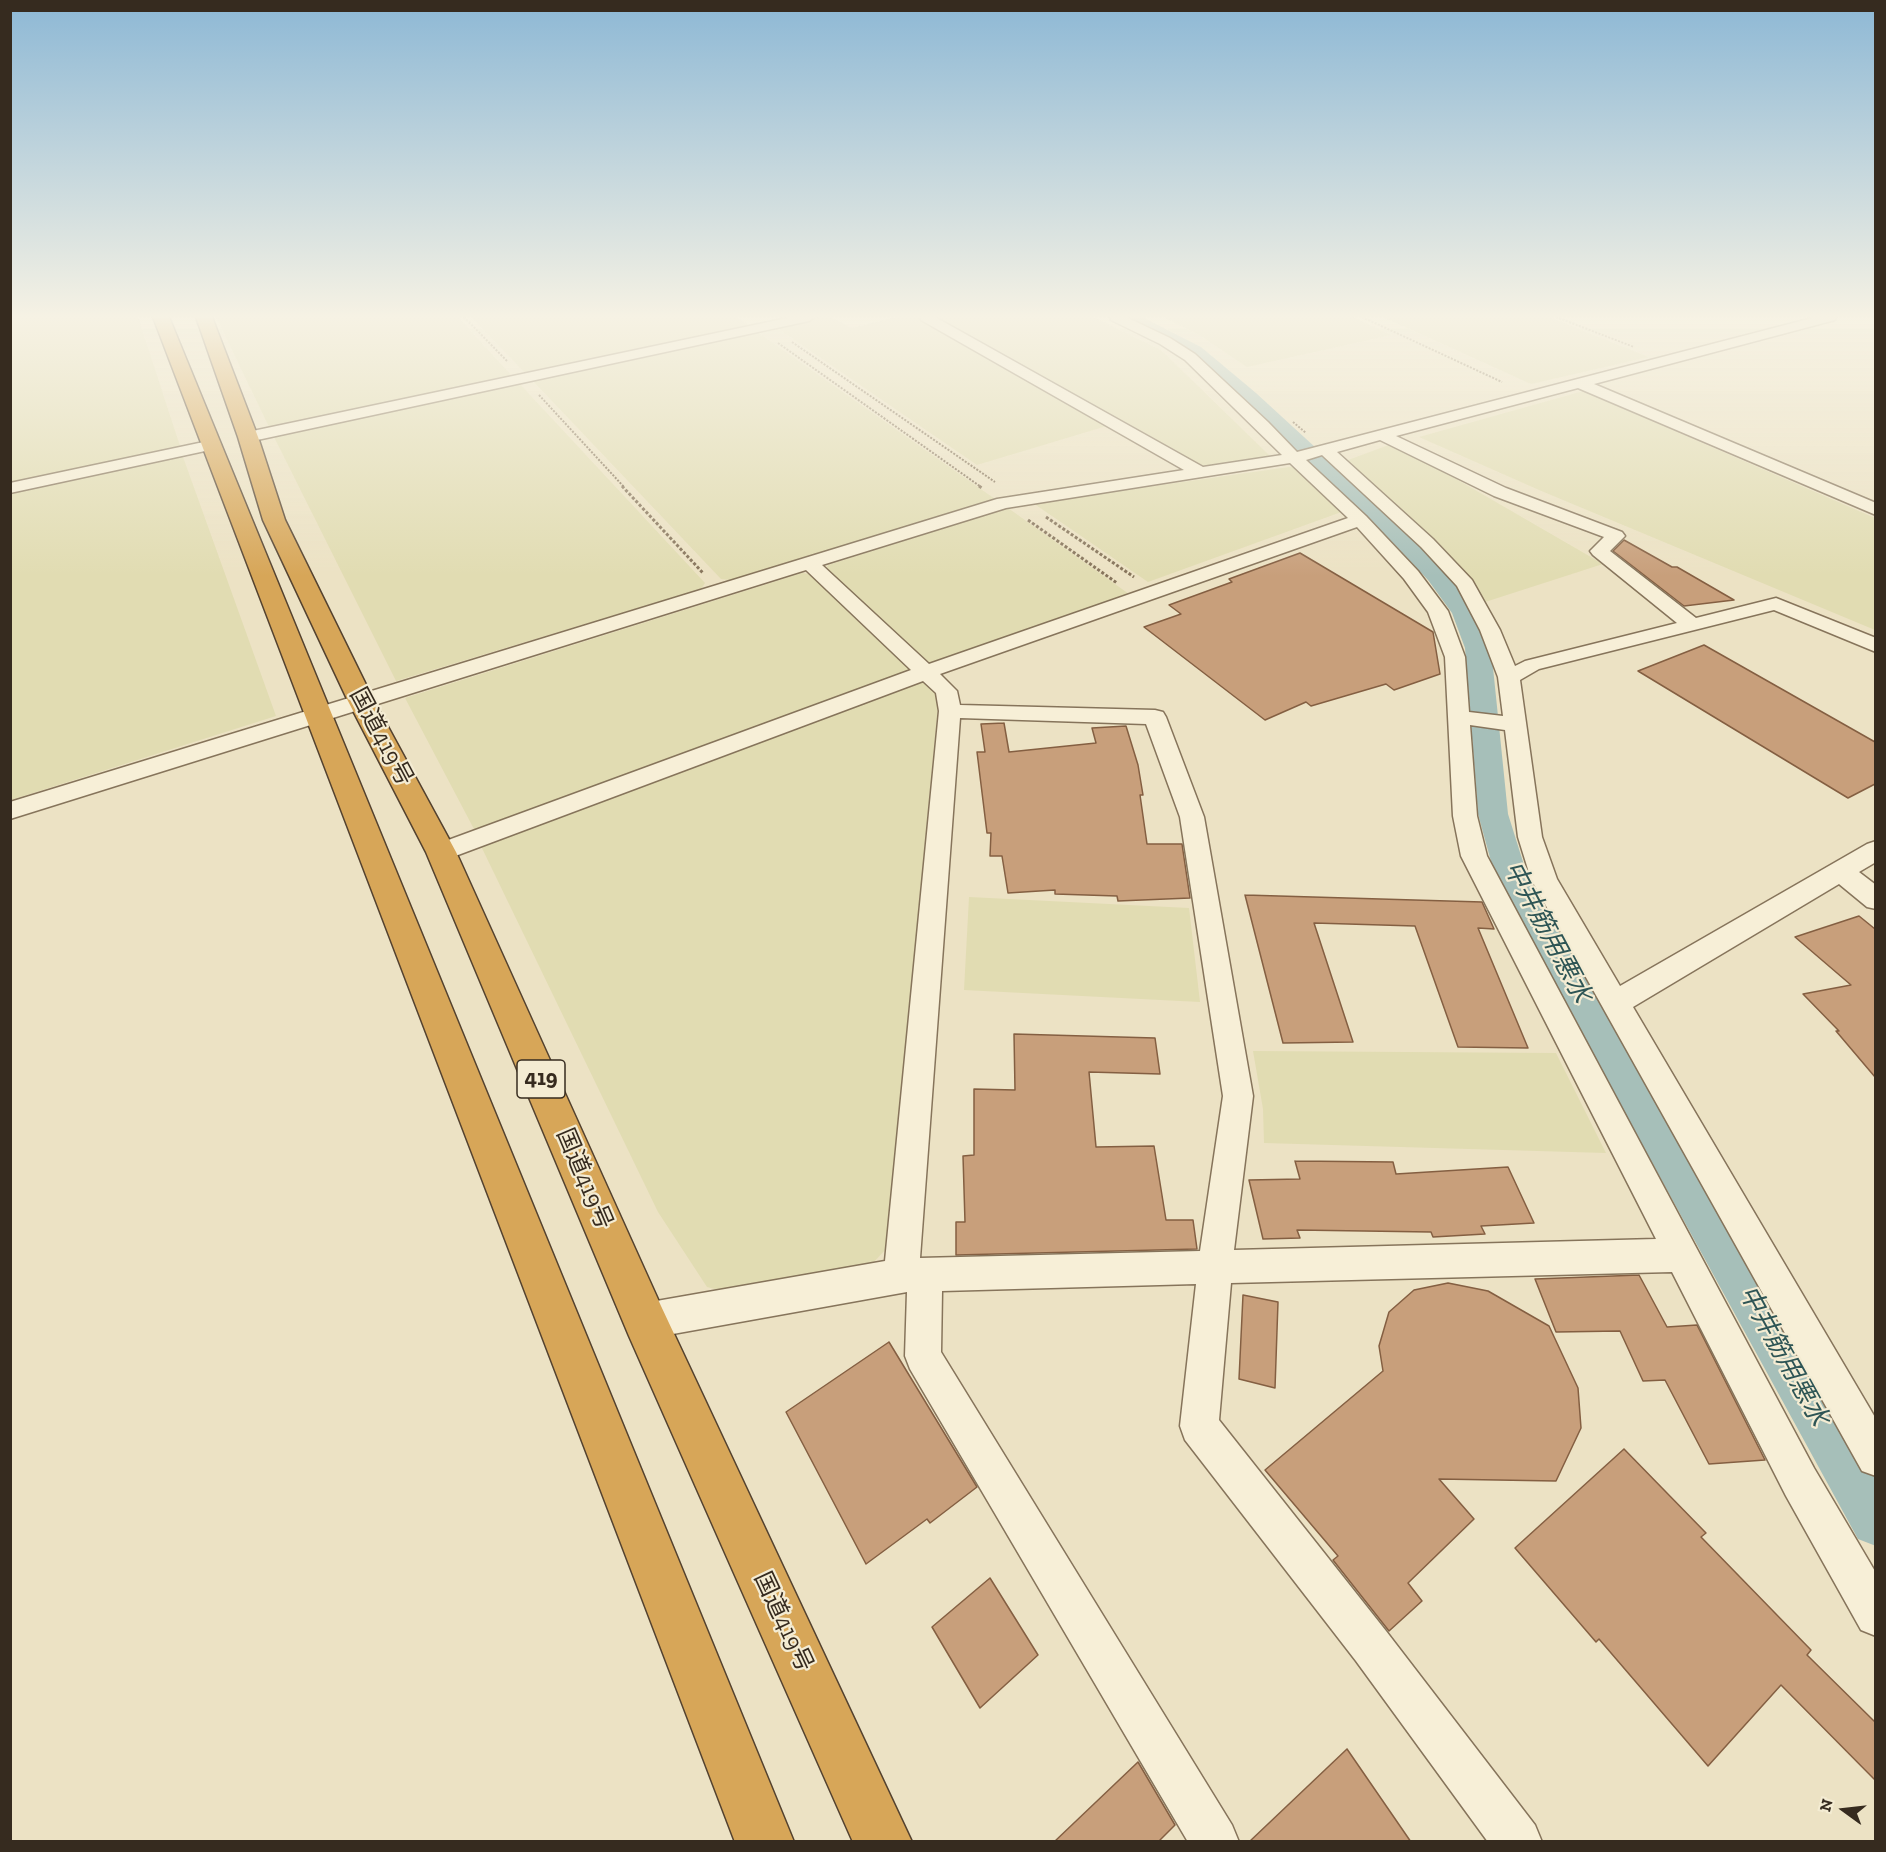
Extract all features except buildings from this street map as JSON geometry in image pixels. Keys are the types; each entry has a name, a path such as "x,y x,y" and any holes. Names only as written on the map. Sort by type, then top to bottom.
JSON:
{"highway":[{"name":"国道419号","path":"196,403 765,1842"},
{"name":"国道419号","path":"235,403 274,520 361,701 441,852 645,1321 883,1842"}],"street":[{"path":"248,437 405,403"},
{"path":"1078,403 1201,473"},
{"path":"1240,403 1360,520 1412,575 1438,611 1455,657 1465,816 1474,856 1800,1482 1875,1615"},
{"path":"10,811 1011,501 1294,458 1498,403"},
{"path":"1627,403 1875,510"},
{"path":"1382,435 1500,492 1617,536 1599,551 1694,626"},
{"path":"10,488 213,445"},
{"path":"1327,451 1427,543 1465,584 1490,630 1509,677 1530,837 1544,879 1875,1457"},
{"path":"441,852 926,672 1360,520"},
{"path":"809,563 946,691 950,711 913,1275 922,1356 1215,1842"},
{"path":"1509,677 1532,664 1776,604 1875,646"},
{"path":"950,711 1155,717 1192,817 1238,1096 1215,1266 1199,1426 1371,1646 1518,1842"},
{"path":"1460,717 1515,725"},
{"path":"1616,1003 1875,850"},
{"path":"1841,871 1875,900"},
{"path":"645,1321 913,1275 1681,1255"}],"path":[{"path":"547,403 720,591"},
{"path":"871,403 1146,594"},
{"path":"871,403 1146,594"}],"shaded area":[{"path":"11,403 166,403 181,449 11,485"},
{"path":"258,403 387,403 270,429"},
{"path":"422,403 538,403 705,583 701,589 396,681 273,435"},
{"path":"554,403 859,403 995,499 730,580 721,579"},
{"path":"887,403 1072,403 1110,425 977,465"},
{"path":"1086,403 1216,403 1270,456 1198,467"},
{"path":"1539,403 1612,403 1875,518 1875,630 1539,490 1419,437"},
{"path":"1394,443 1603,564 1482,603 1473,581 1348,460"},
{"path":"182,454 276,716 11,800 10,492"},
{"path":"1296,466 1347,510 1148,582 1033,503"},
{"path":"1008,508 1129,594 931,666 825,569 828,565"},
{"path":"802,573 811,574 915,672 475,831 405,698"},
{"path":"921,677 939,695 886,1249 871,1265 727,1292 707,1287 658,1212 479,842"},
{"path":"969,897 1189,908 1200,1002 964,990"},
{"path":"1253,1051 1556,1053 1606,1153 1264,1143 1263,1109"}],"waterway":[{"name":"中井筋用悪水","path":"1257,403 1404,541 1436,575 1464,613 1478,648 1493,814 1508,865 1527,905 1876,1521"}]}
